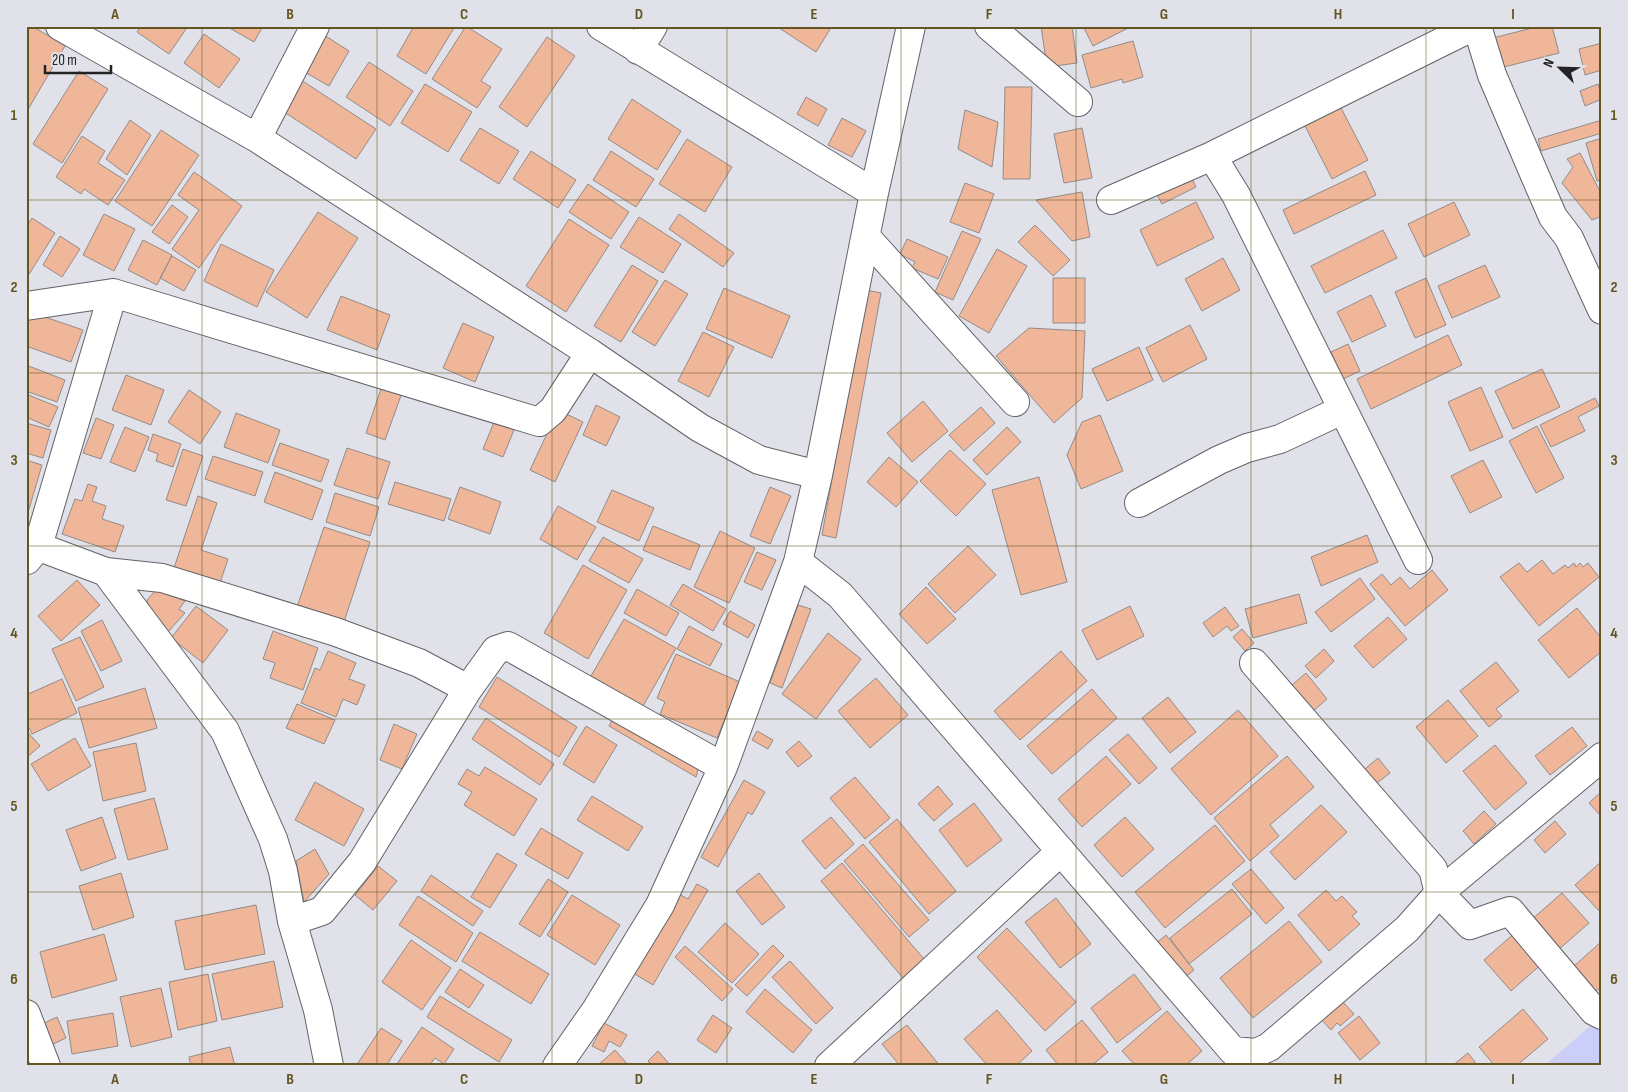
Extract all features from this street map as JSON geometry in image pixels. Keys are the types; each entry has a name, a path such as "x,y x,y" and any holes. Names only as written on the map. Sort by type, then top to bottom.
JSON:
{"street":[{"path":"60,26 257,138 590,353 700,428 759,460 818,475"},
{"path":"257,138 315,26"},
{"path":"601,26 874,193"},
{"path":"638,50 653,26"},
{"path":"557,1066 596,1010 660,905 723,767 798,562 818,475 874,193 911,26"},
{"path":"989,26 1078,102"},
{"path":"1111,200 1212,156 1475,26 1492,75 1553,217 1569,238 1602,310"},
{"path":"1212,156 1236,195 1418,560"},
{"path":"866,237 1015,402"},
{"path":"26,306 113,292 539,422 553,410 590,353"},
{"path":"113,292 30,550 106,572 162,578 336,632 419,663 468,689"},
{"path":"1139,503 1219,460 1247,448 1280,439 1342,410"},
{"path":"798,562 840,595 1061,851 1231,1059 1269,1048 1407,929 1439,893 1602,757"},
{"path":"106,572 225,731 273,840 283,871 292,921 318,1010 329,1066"},
{"path":"292,921 322,910 362,862 468,689 496,650 508,646 723,767"},
{"path":"1254,662 1432,869 1439,893 1470,925 1510,911 1594,1011 1602,1015"},
{"path":"829,1066 1061,851"},
{"path":"26,1014 46,1066"}],"shaded area":[{"path":"1602,1016 1602,1066 1544,1066"}],"building":[{"path":"26,26 32,26 65,46 26,113"},
{"path":"141,26 188,26 169,54 137,32"},
{"path":"226,26 263,26 254,42"},
{"path":"414,26 454,28 426,74 397,56"},
{"path":"466,26 502,49 481,81 491,87 477,108 432,79"},
{"path":"776,26 832,26 816,52"},
{"path":"1041,26 1072,26 1077,63 1047,67"},
{"path":"1083,26 1132,26 1093,46"},
{"path":"1540,26 1552,26 1559,53 1500,68 1493,38"},
{"path":"204,34 240,59 219,88 184,63"},
{"path":"324,35 349,51 329,86 303,71"},
{"path":"547,37 575,56 527,127 499,107"},
{"path":"1133,41 1143,77 1123,83 1122,79 1091,88 1082,55"},
{"path":"1602,43 1602,70 1585,75 1579,49"},
{"path":"369,62 413,91 390,126 346,97"},
{"path":"79,71 108,89 62,163 33,144"},
{"path":"298,78 376,129 356,159 278,108"},
{"path":"425,84 472,112 448,152 401,123"},
{"path":"1598,84 1602,99 1585,106 1580,91"},
{"path":"1005,87 1032,87 1030,179 1003,179"},
{"path":"806,97 827,109 818,126 797,114"},
{"path":"632,99 681,131 657,170 608,139"},
{"path":"1339,104 1368,160 1332,179 1303,122"},
{"path":"965,110 998,122 992,167 958,149"},
{"path":"842,118 866,131 852,157 828,145"},
{"path":"130,120 151,135 127,175 106,159"},
{"path":"1602,120 1602,133 1541,151 1538,139"},
{"path":"480,128 519,151 499,184 460,160"},
{"path":"1082,128 1092,178 1064,183 1054,134"},
{"path":"161,130 199,155 152,226 115,201"},
{"path":"82,136 105,151 98,163 125,180 108,205 84,189 81,194 56,177"},
{"path":"1602,138 1602,180 1597,181 1586,143"},
{"path":"687,139 732,167 705,212 659,184"},
{"path":"531,151 576,180 558,208 513,179"},
{"path":"611,151 654,179 636,207 593,180"},
{"path":"1580,153 1602,195 1602,216 1592,220 1562,183 1573,167 1567,159"},
{"path":"1188,171 1196,187 1162,204 1154,189"},
{"path":"1365,171 1376,195 1294,234 1283,210"},
{"path":"194,172 242,206 199,268 172,249 199,210 178,195"},
{"path":"965,183 994,194 979,233 950,222"},
{"path":"588,184 629,212 611,239 569,212"},
{"path":"1082,192 1090,237 1072,241 1036,200"},
{"path":"1196,202 1214,238 1157,266 1140,230"},
{"path":"1454,202 1470,235 1424,257 1408,224"},
{"path":"172,205 188,217 169,244 152,232"},
{"path":"318,212 358,238 307,318 266,292"},
{"path":"104,214 135,229 114,271 83,255"},
{"path":"679,214 734,253 723,267 669,229"},
{"path":"639,217 681,244 663,273 620,247"},
{"path":"32,218 55,233 26,279 26,228"},
{"path":"569,219 609,245 566,312 526,286"},
{"path":"1035,225 1070,260 1053,276 1018,242"},
{"path":"1383,230 1397,258 1325,293 1311,266"},
{"path":"962,231 981,239 953,300 935,292"},
{"path":"60,236 80,249 62,277 43,265"},
{"path":"907,239 948,257 938,279 912,268 915,262 900,254"},
{"path":"143,240 172,255 157,285 128,270"},
{"path":"221,244 274,270 257,307 204,281"},
{"path":"997,249 1027,266 989,333 959,316"},
{"path":"172,256 196,270 184,291 160,278"},
{"path":"1223,258 1240,290 1202,311 1185,279"},
{"path":"632,265 658,281 621,342 594,326"},
{"path":"1485,265 1500,297 1452,318 1438,286"},
{"path":"1053,278 1085,278 1085,323 1053,323"},
{"path":"1426,278 1446,325 1415,338 1395,292"},
{"path":"665,280 688,294 655,346 632,332"},
{"path":"724,288 790,316 772,358 706,329"},
{"path":"866,290 881,293 836,538 822,535"},
{"path":"1371,295 1386,326 1352,342 1337,312"},
{"path":"341,296 390,315 377,350 327,330"},
{"path":"30,312 83,330 71,362 26,346 26,323"},
{"path":"463,323 494,337 475,382 443,368"},
{"path":"1190,325 1207,359 1163,382 1146,348"},
{"path":"1029,328 1085,331 1082,398 1054,423 996,356"},
{"path":"703,332 734,347 709,397 678,381"},
{"path":"1448,335 1462,365 1371,409 1357,379"},
{"path":"1348,344 1360,371 1343,379 1331,352"},
{"path":"1139,347 1153,380 1107,401 1092,369"},
{"path":"26,365 65,380 57,402 26,391"},
{"path":"1542,369 1560,407 1513,429 1495,391"},
{"path":"126,375 164,390 151,425 112,410"},
{"path":"383,383 403,390 385,440 366,433"},
{"path":"1481,387 1503,437 1470,451 1448,402"},
{"path":"189,390 221,412 200,444 168,422"},
{"path":"26,394 58,407 49,427 26,417"},
{"path":"1595,398 1599,406 1578,417 1585,431 1551,447 1540,425"},
{"path":"923,401 948,431 912,462 887,433"},
{"path":"596,405 620,417 606,446 583,435"},
{"path":"981,407 995,423 964,451 949,435"},
{"path":"558,410 583,422 555,482 530,470"},
{"path":"236,413 280,430 268,463 224,447"},
{"path":"1100,415 1123,471 1081,489 1067,455 1082,422"},
{"path":"96,418 114,425 101,459 83,453"},
{"path":"494,422 514,430 503,457 483,449"},
{"path":"26,423 51,430 43,458 26,453"},
{"path":"1537,426 1564,478 1536,493 1509,441"},
{"path":"125,427 149,437 135,472 110,462"},
{"path":"1007,427 1021,442 987,475 973,460"},
{"path":"153,434 181,444 173,467 156,461 158,454 148,450"},
{"path":"280,443 329,460 321,482 272,465"},
{"path":"347,448 390,462 378,499 334,485"},
{"path":"183,449 203,456 186,506 166,500"},
{"path":"950,450 986,484 956,516 920,481"},
{"path":"213,456 263,472 255,496 205,479"},
{"path":"889,457 918,482 896,507 867,482"},
{"path":"26,460 42,465 27,516 26,516"},
{"path":"1483,460 1502,497 1470,513 1451,476"},
{"path":"275,472 323,490 312,520 264,502"},
{"path":"1039,477 1067,582 1021,595 992,490"},
{"path":"395,482 451,499 444,521 388,504"},
{"path":"88,484 97,487 92,501 106,506 102,519 124,526 115,552 62,534 75,499 82,501"},
{"path":"460,487 501,502 490,534 448,519"},
{"path":"770,487 791,496 770,544 750,536"},
{"path":"612,490 654,508 639,541 597,522"},
{"path":"335,493 379,507 370,536 326,522"},
{"path":"198,496 217,503 201,550 228,559 219,586 173,571"},
{"path":"558,506 596,527 577,560 540,539"},
{"path":"653,526 700,545 690,570 643,550"},
{"path":"324,527 370,542 344,622 297,607"},
{"path":"720,531 755,548 729,603 694,587"},
{"path":"1367,535 1378,562 1321,586 1311,557"},
{"path":"603,537 643,559 629,583 589,561"},
{"path":"968,546 996,575 955,613 928,584"},
{"path":"757,552 776,560 762,590 744,582"},
{"path":"1542,560 1553,574 1565,565 1568,568 1574,563 1576,567 1580,563 1583,567 1588,563 1599,577 1539,626 1500,577 1519,563 1527,572"},
{"path":"583,565 627,590 588,659 544,633"},
{"path":"1432,570 1448,590 1405,626 1370,584 1382,574 1391,585 1400,577 1410,589"},
{"path":"1360,578 1375,599 1331,632 1315,612"},
{"path":"77,580 100,605 61,641 38,616"},
{"path":"683,584 726,609 713,631 670,605"},
{"path":"926,587 956,619 927,644 899,614"},
{"path":"637,589 679,613 666,636 624,613"},
{"path":"156,590 185,601 179,609 185,613 168,632 151,617 147,600"},
{"path":"1299,594 1307,623 1253,638 1245,609"},
{"path":"798,605 811,609 782,688 770,683"},
{"path":"196,606 228,630 203,663 171,638"},
{"path":"1130,606 1144,636 1097,660 1082,630"},
{"path":"1225,607 1239,626 1231,631 1227,626 1213,637 1203,623"},
{"path":"1577,608 1602,639 1602,651 1569,678 1538,640"},
{"path":"730,611 755,625 748,638 723,624"},
{"path":"1388,617 1407,639 1373,668 1354,646"},
{"path":"624,619 676,648 643,706 591,676"},
{"path":"102,620 122,661 101,671 81,631"},
{"path":"689,626 722,644 710,666 677,649"},
{"path":"1242,629 1254,643 1245,651 1233,637"},
{"path":"273,631 318,648 303,690 270,678 275,663 263,659"},
{"path":"828,633 861,659 816,719 782,694"},
{"path":"80,637 104,687 76,701 52,649"},
{"path":"1324,649 1334,661 1316,678 1305,666"},
{"path":"328,651 356,663 349,679 365,685 357,705 343,699 336,717 301,703 315,668 320,670"},
{"path":"1061,651 1087,681 1020,740 994,711"},
{"path":"676,654 740,682 717,738 660,714 665,702 657,698"},
{"path":"1496,662 1519,691 1496,709 1502,716 1489,727 1460,691"},
{"path":"1306,673 1327,699 1313,711 1292,685"},
{"path":"497,677 577,727 559,757 479,707"},
{"path":"876,678 908,715 870,748 838,711"},
{"path":"62,679 77,713 32,734 26,722 26,695"},
{"path":"145,688 157,728 89,748 78,708"},
{"path":"1092,689 1117,718 1052,774 1027,746"},
{"path":"1168,697 1196,732 1170,753 1142,718"},
{"path":"1448,700 1478,736 1446,763 1416,727"},
{"path":"297,704 335,720 324,744 286,728"},
{"path":"1238,710 1278,756 1211,815 1171,769"},
{"path":"616,713 700,762 696,777 609,726"},
{"path":"486,718 554,764 540,785 472,739"},
{"path":"394,724 417,734 402,769 380,760"},
{"path":"586,726 617,745 594,783 563,764"},
{"path":"1572,727 1587,746 1550,775 1535,756"},
{"path":"26,730 40,746 26,758"},
{"path":"757,731 773,740 768,749 752,740"},
{"path":"1128,734 1157,768 1139,784 1109,750"},
{"path":"75,738 91,766 48,791 31,764"},
{"path":"799,741 812,756 798,767 786,752"},
{"path":"136,743 146,791 103,801 93,752"},
{"path":"1495,745 1527,783 1495,810 1463,771"},
{"path":"1106,756 1131,784 1082,827 1058,799"},
{"path":"1287,756 1314,787 1270,825 1279,836 1250,861 1214,818"},
{"path":"1378,758 1390,773 1377,783 1365,769"},
{"path":"485,767 537,799 514,836 464,805 472,792 458,784 467,769 479,776"},
{"path":"855,777 890,818 865,839 830,798"},
{"path":"744,780 765,792 752,815 748,812 718,867 701,857"},
{"path":"315,782 364,809 344,846 295,820"},
{"path":"938,786 953,804 934,821 918,804"},
{"path":"1602,791 1602,815 1601,816 1589,803"},
{"path":"592,796 643,827 628,851 577,820"},
{"path":"154,798 168,849 128,860 114,809"},
{"path":"974,803 1002,840 967,867 939,830"},
{"path":"1321,805 1347,832 1295,880 1270,852"},
{"path":"1484,811 1496,824 1474,844 1463,831"},
{"path":"102,817 116,858 81,871 66,830"},
{"path":"831,817 854,844 825,869 802,841"},
{"path":"1125,817 1154,849 1122,877 1094,845"},
{"path":"897,819 956,891 929,914 869,842"},
{"path":"1555,821 1566,834 1545,853 1534,840"},
{"path":"1215,825 1245,861 1165,928 1135,892"},
{"path":"541,828 583,853 568,879 525,854"},
{"path":"863,844 929,920 909,937 844,861"},
{"path":"315,849 329,874 304,902 296,861"},
{"path":"497,853 517,865 490,908 471,897"},
{"path":"1602,861 1602,910 1600,912 1575,885"},
{"path":"842,863 924,959 903,978 821,881"},
{"path":"378,866 397,881 373,910 355,895"},
{"path":"1251,869 1284,908 1266,924 1232,884"},
{"path":"121,873 134,917 93,930 79,886"},
{"path":"759,873 785,907 762,925 736,891"},
{"path":"431,875 483,911 473,926 421,891"},
{"path":"548,879 568,892 540,937 519,924"},
{"path":"697,884 708,890 653,985 633,973 679,894 688,899"},
{"path":"1232,889 1252,914 1189,964 1170,938"},
{"path":"1326,890 1336,901 1342,896 1357,912 1352,916 1360,924 1329,951 1298,915"},
{"path":"1562,893 1589,923 1557,951 1530,921"},
{"path":"572,895 620,925 595,965 547,935"},
{"path":"418,896 473,933 456,962 399,925"},
{"path":"1056,898 1091,944 1060,968 1025,922"},
{"path":"256,905 265,954 185,970 175,921"},
{"path":"1289,921 1322,962 1253,1018 1220,978"},
{"path":"725,923 759,954 732,983 698,952"},
{"path":"1007,928 1076,1002 1045,1031 977,957"},
{"path":"1517,931 1544,962 1511,991 1484,960"},
{"path":"480,932 549,974 531,1004 462,961"},
{"path":"104,934 117,980 52,998 40,952"},
{"path":"1166,935 1194,970 1183,979 1155,944"},
{"path":"411,940 451,968 422,1010 382,982"},
{"path":"1602,941 1602,986 1595,992 1573,967"},
{"path":"773,945 784,956 747,996 735,985"},
{"path":"685,946 733,989 722,1001 675,957"},
{"path":"274,961 283,1007 222,1020 212,974"},
{"path":"790,961 833,1008 816,1024 772,977"},
{"path":"460,969 484,985 469,1008 445,992"},
{"path":"208,974 217,1021 178,1030 169,982"},
{"path":"1134,974 1161,1009 1117,1043 1091,1008"},
{"path":"161,988 172,1037 131,1047 120,997"},
{"path":"765,989 812,1030 793,1053 746,1012"},
{"path":"440,996 512,1040 499,1062 427,1017"},
{"path":"1342,1001 1354,1014 1340,1026 1337,1023 1331,1030 1320,1018"},
{"path":"1523,1009 1548,1039 1516,1066 1495,1066 1479,1047"},
{"path":"997,1010 1032,1051 1016,1066 988,1066 964,1039"},
{"path":"1167,1011 1202,1051 1185,1066 1136,1066 1122,1051"},
{"path":"113,1013 118,1046 72,1054 67,1021"},
{"path":"713,1015 732,1028 716,1053 697,1040"},
{"path":"1359,1016 1380,1043 1360,1060 1338,1033"},
{"path":"57,1017 66,1038 49,1046 40,1025"},
{"path":"1082,1020 1108,1052 1091,1066 1059,1066 1046,1050"},
{"path":"604,1023 627,1035 620,1047 609,1041 604,1052 592,1046"},
{"path":"907,1025 940,1066 900,1066 882,1044"},
{"path":"422,1027 454,1049 444,1064 435,1058 429,1066 400,1066 397,1064"},
{"path":"381,1028 402,1041 386,1066 356,1066"},
{"path":"230,1047 235,1066 191,1066 189,1057"},
{"path":"615,1050 629,1066 597,1066"},
{"path":"658,1051 671,1066 652,1066 648,1061"},
{"path":"1468,1053 1478,1066 1452,1066"}]}
